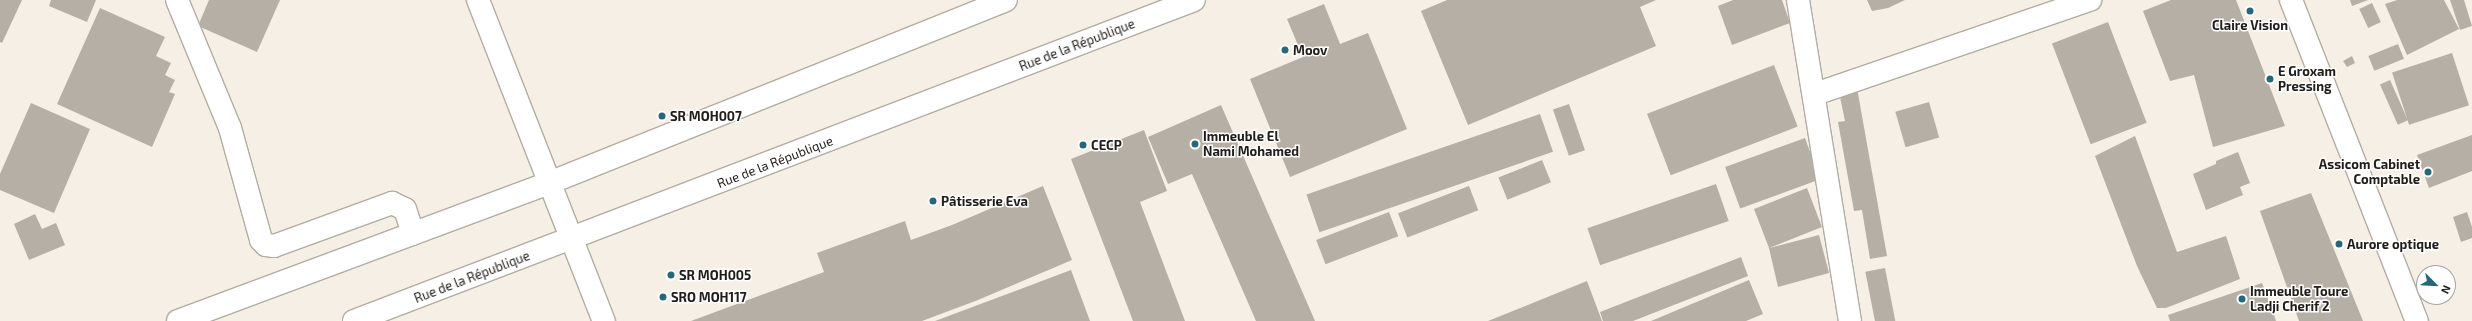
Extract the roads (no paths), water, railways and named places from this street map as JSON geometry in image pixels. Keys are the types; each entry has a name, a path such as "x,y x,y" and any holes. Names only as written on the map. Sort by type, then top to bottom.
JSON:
{"main road":[{"path":"177,0 230,128 261,240 266,245 274,246 392,203 405,209 413,234"},
{"path":"478,0 604,321"},
{"path":"178,321 549,183 1006,0"},
{"name":"Rue de la République","path":"354,321 571,240 1194,0"},
{"path":"1798,0 1815,94 1850,321"},
{"path":"1815,94 2090,0"},
{"path":"2291,0 2417,321"}],"place":[{"name":"Claire Vision","path":"2250,11"},
{"name":"Moov","path":"1285,50"},
{"name":"E Groxam Pressing","path":"2270,79"},
{"name":"SR MOH007","path":"662,116"},
{"name":"Immeuble El Nami Mohamed","path":"1195,144"},
{"name":"CECP","path":"1083,145"},
{"name":"Assicom Cabinet Comptable","path":"2428,172"},
{"name":"Pâtisserie Eva","path":"933,201"},
{"name":"Aurore optique","path":"2339,244"},
{"name":"SR MOH005","path":"671,275"},
{"name":"SRO MOH117","path":"663,297"},
{"name":"Immeuble Toure Ladji Cherif 2","path":"2242,299"}]}
